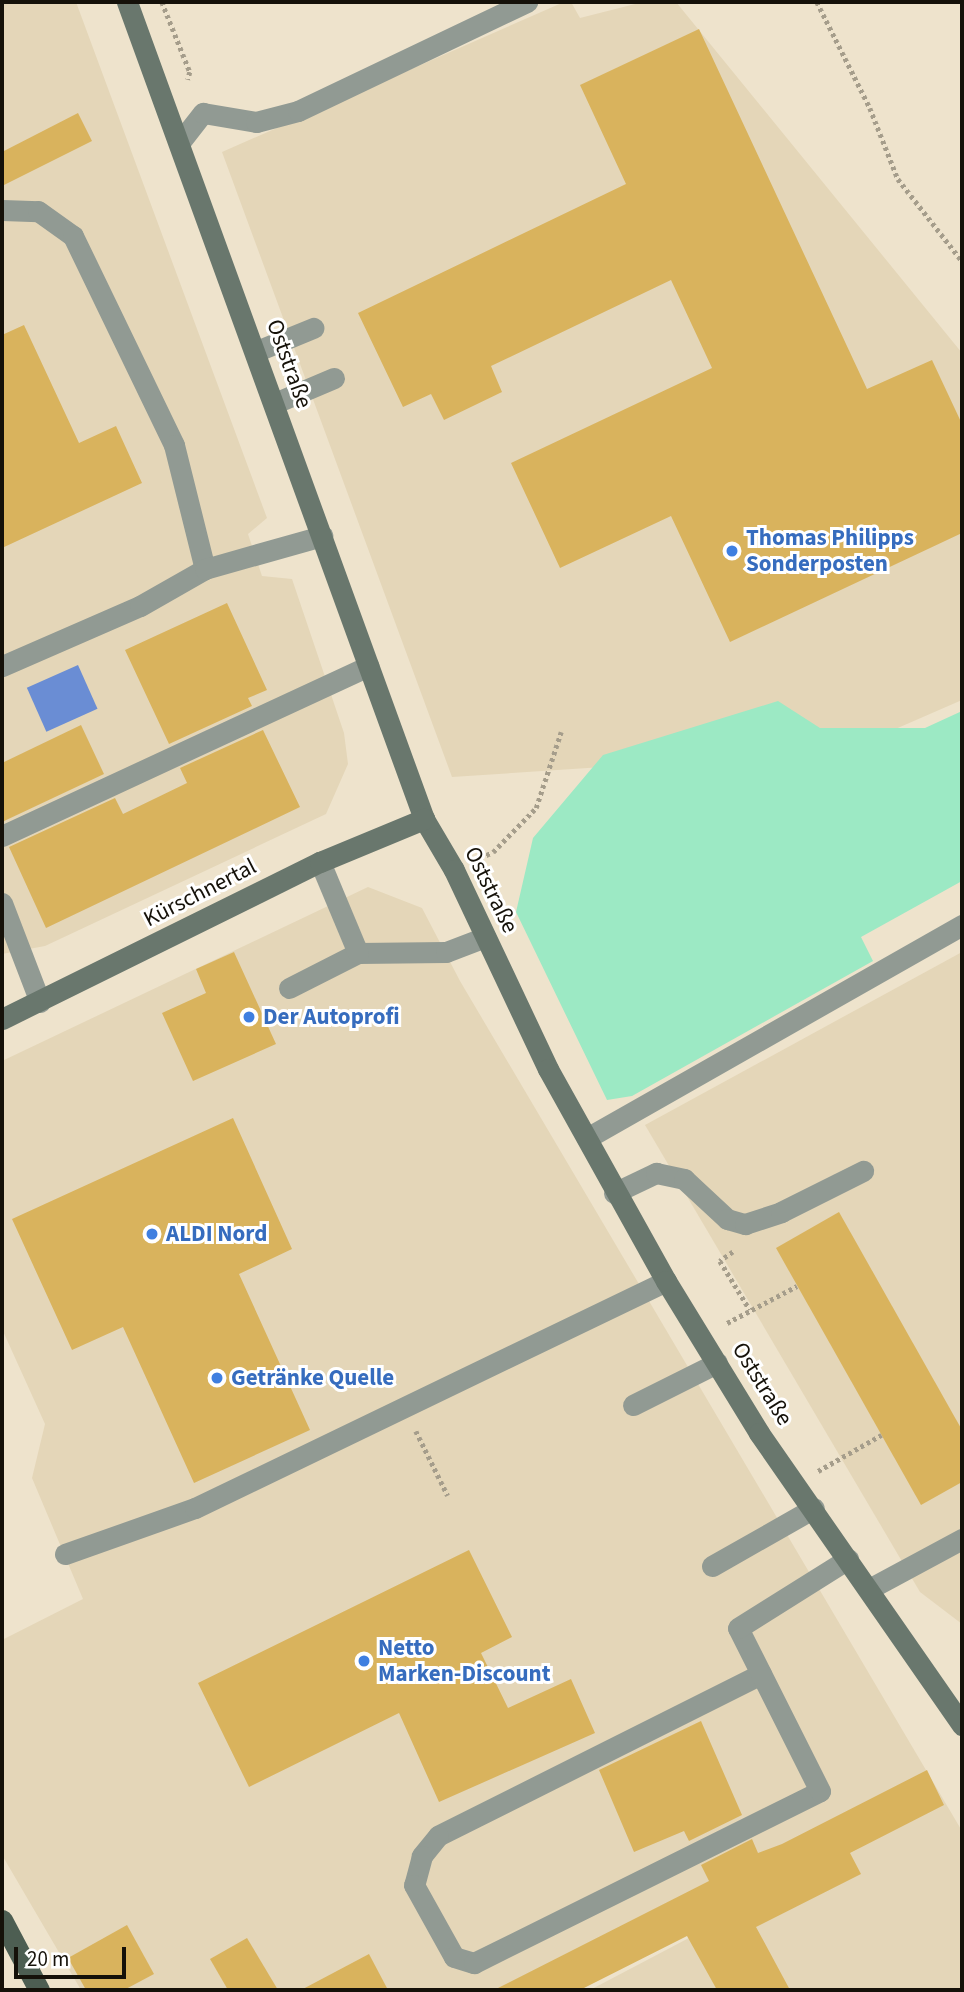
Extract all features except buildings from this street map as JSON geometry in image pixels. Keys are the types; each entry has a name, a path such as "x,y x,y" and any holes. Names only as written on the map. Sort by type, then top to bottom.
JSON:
{"main road":[{"path":"2,1920 39,1990"}],"street":[{"name":"Oststraße","path":"128,2 257,351 424,818 454,870 548,1069 614,1193 666,1281 795,1484 962,1725"},
{"name":"Kürschnertal","path":"2,1019 320,862 424,818"}],"lane":[{"path":"180,142 203,113 256,122 298,111 527,2"},
{"path":"2,210 38,211 73,236 174,445 205,569"},
{"path":"257,351 313,328"},
{"path":"275,403 334,378"},
{"path":"2,666 140,606 205,569 322,536"},
{"path":"2,836 369,666"},
{"path":"320,862 358,953"},
{"path":"2,903 40,1002"},
{"path":"587,1138 962,925"},
{"path":"289,988 358,953 446,952 485,937"},
{"path":"614,1193 656,1173 684,1179 727,1219 745,1224 781,1212 863,1171"},
{"path":"65,1554 195,1508 666,1281"},
{"path":"633,1405 717,1363"},
{"path":"712,1566 814,1508"},
{"path":"869,1589 962,1539"},
{"path":"761,1674 438,1836 422,1856 414,1885 454,1957 474,1964 820,1791 738,1628 848,1559"}],"path":[{"path":"817,2 870,108 898,179 962,261"},
{"path":"454,870 493,852 536,808 561,732"},
{"path":"738,1250 720,1261 750,1310"},
{"path":"702,1337 797,1286"},
{"path":"795,1484 881,1435"},
{"path":"419,1437 448,1496"}],"shaded area":[{"path":"2,2 76,2 267,518 248,534 262,576 292,579 344,733 348,764 326,814 45,946 2,954"},
{"path":"564,2 571,2 580,18 643,2 676,2 962,353 962,700 845,751 452,777 222,152"},
{"path":"368,887 422,908 460,981 962,1831 962,1990 590,1990 864,1846 579,1990 81,1990 2,1855 2,1640 83,1599 32,1478 45,1424 2,1329 2,1061"},
{"path":"962,952 962,1624 920,1592 645,1125"}],"green space":[{"path":"778,701 820,728 925,728 962,711 962,881 861,937 873,961 632,1096 607,1100 516,912 533,838 603,755"}],"water":[{"path":"78,665 98,709 46,732 27,688"}],"place":[{"name":"Thomas Philipps Sonderposten","path":"732,551"},
{"name":"Der Autoprofi","path":"249,1017"},
{"name":"ALDI Nord","path":"152,1234"},
{"name":"Getränke Quelle","path":"217,1378"},
{"name":"Netto Marken-Discount","path":"364,1661"}]}
